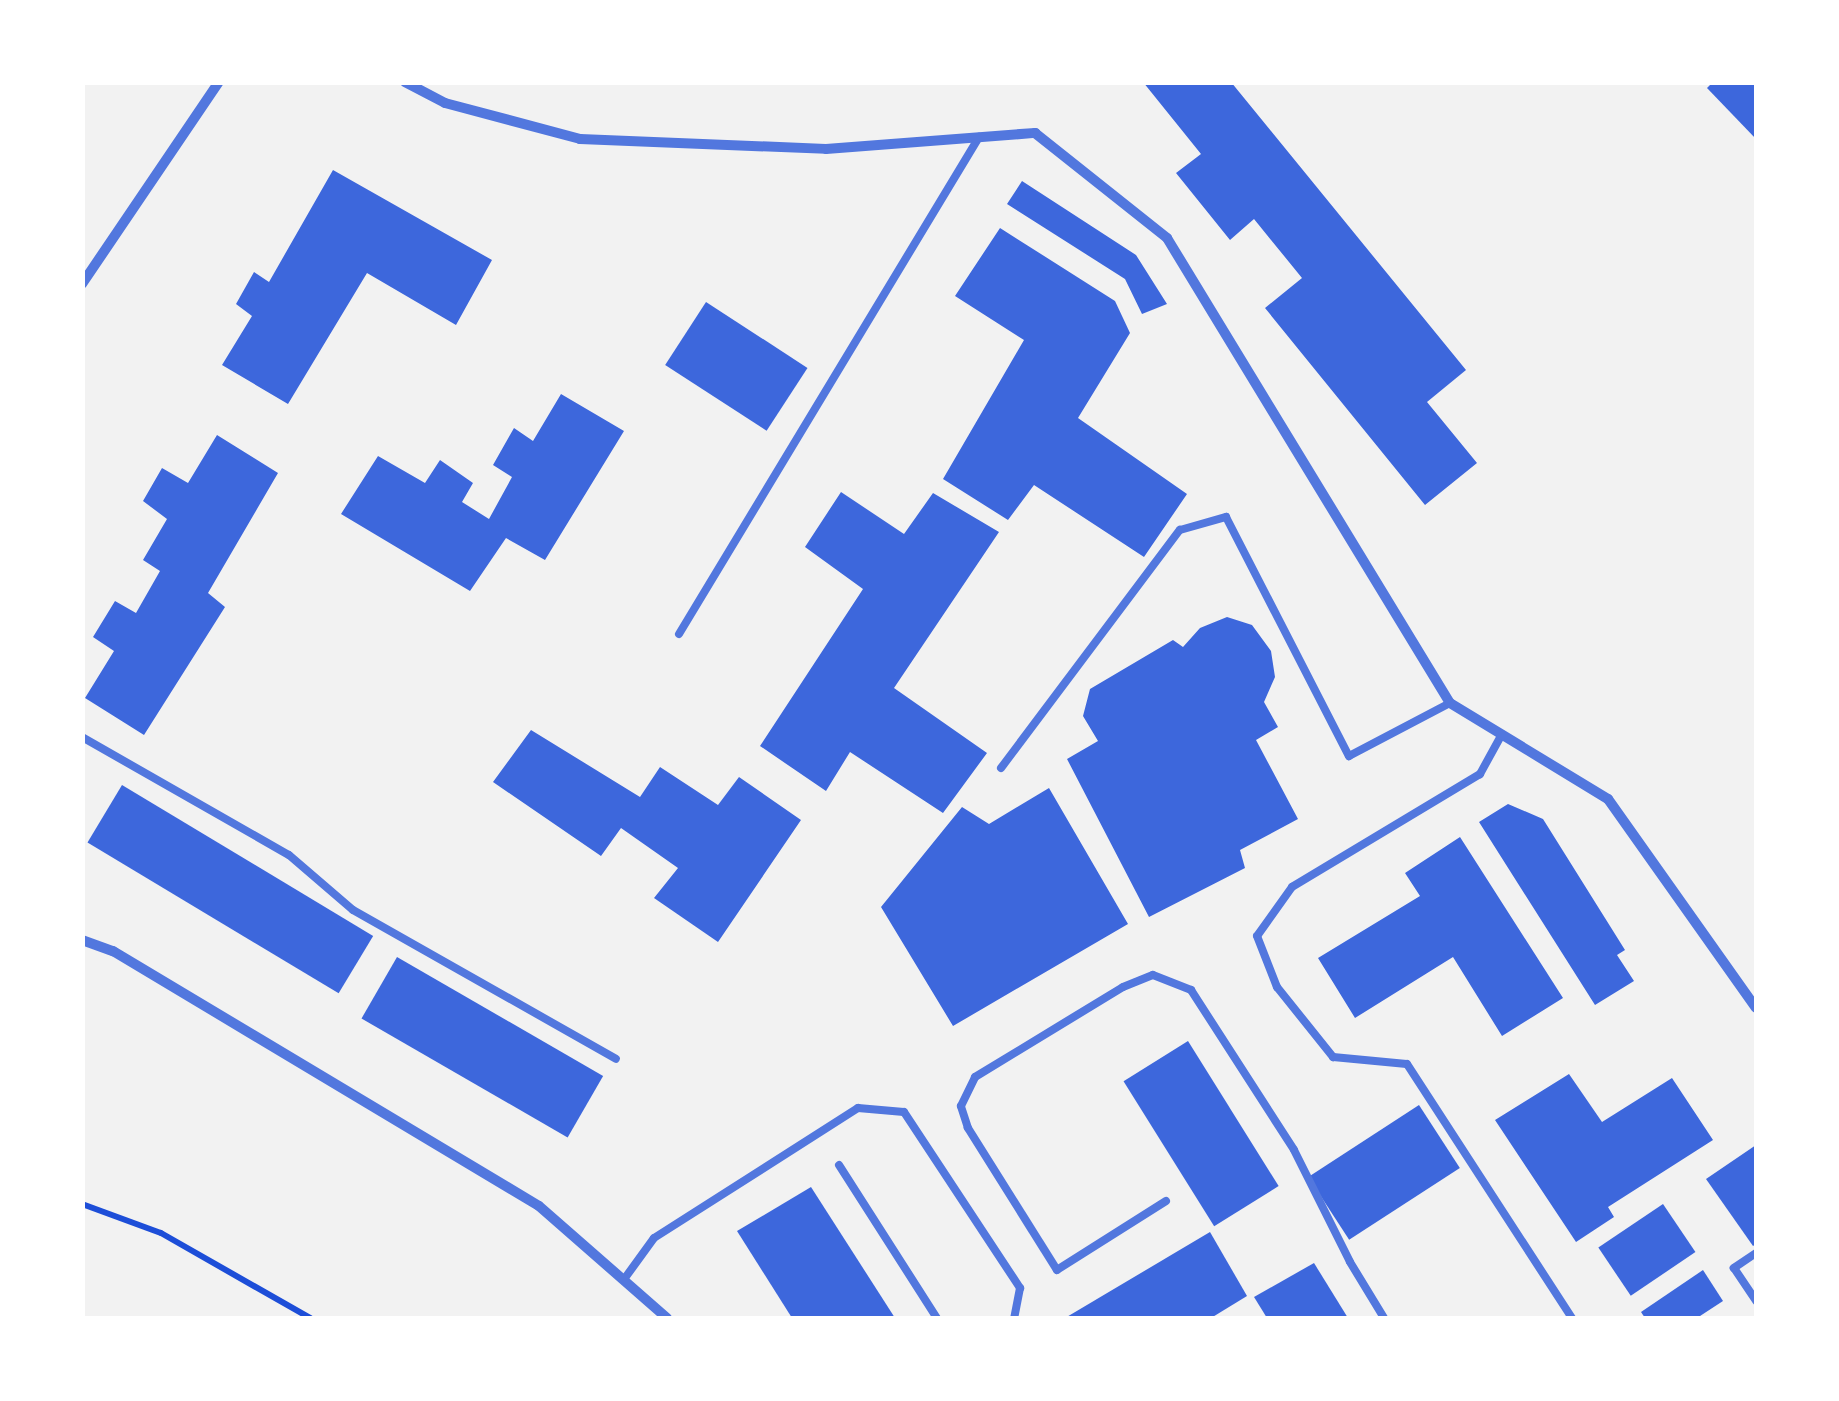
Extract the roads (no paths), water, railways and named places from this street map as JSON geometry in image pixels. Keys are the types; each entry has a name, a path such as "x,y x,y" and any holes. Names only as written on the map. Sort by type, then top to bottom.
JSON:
{"street":[{"path":"82,284 219,82"},
{"path":"405,82 445,103 580,139 826,149 1035,132 1167,238 1450,703 1608,798 1756,1008"},
{"path":"82,940 113,951 539,1206 667,1318"}],"lane":[{"path":"679,634 979,137"},
{"path":"1001,768 1180,530 1226,517 1350,756 1450,703"},
{"path":"1502,734 1480,774 1292,886 1257,936 1277,987 1333,1057 1407,1064 1572,1318"},
{"path":"82,737 289,855 353,910 616,1059"},
{"path":"1166,1200 1057,1270 968,1128 962,1106 975,1077 1124,987 1152,975 1191,990 1294,1150 1350,1262 1384,1318"},
{"path":"625,1278 654,1238 858,1108 904,1112 1020,1288 1014,1318"},
{"path":"839,1165 937,1318"},
{"path":"1756,1253 1734,1268 1756,1300"}]}
